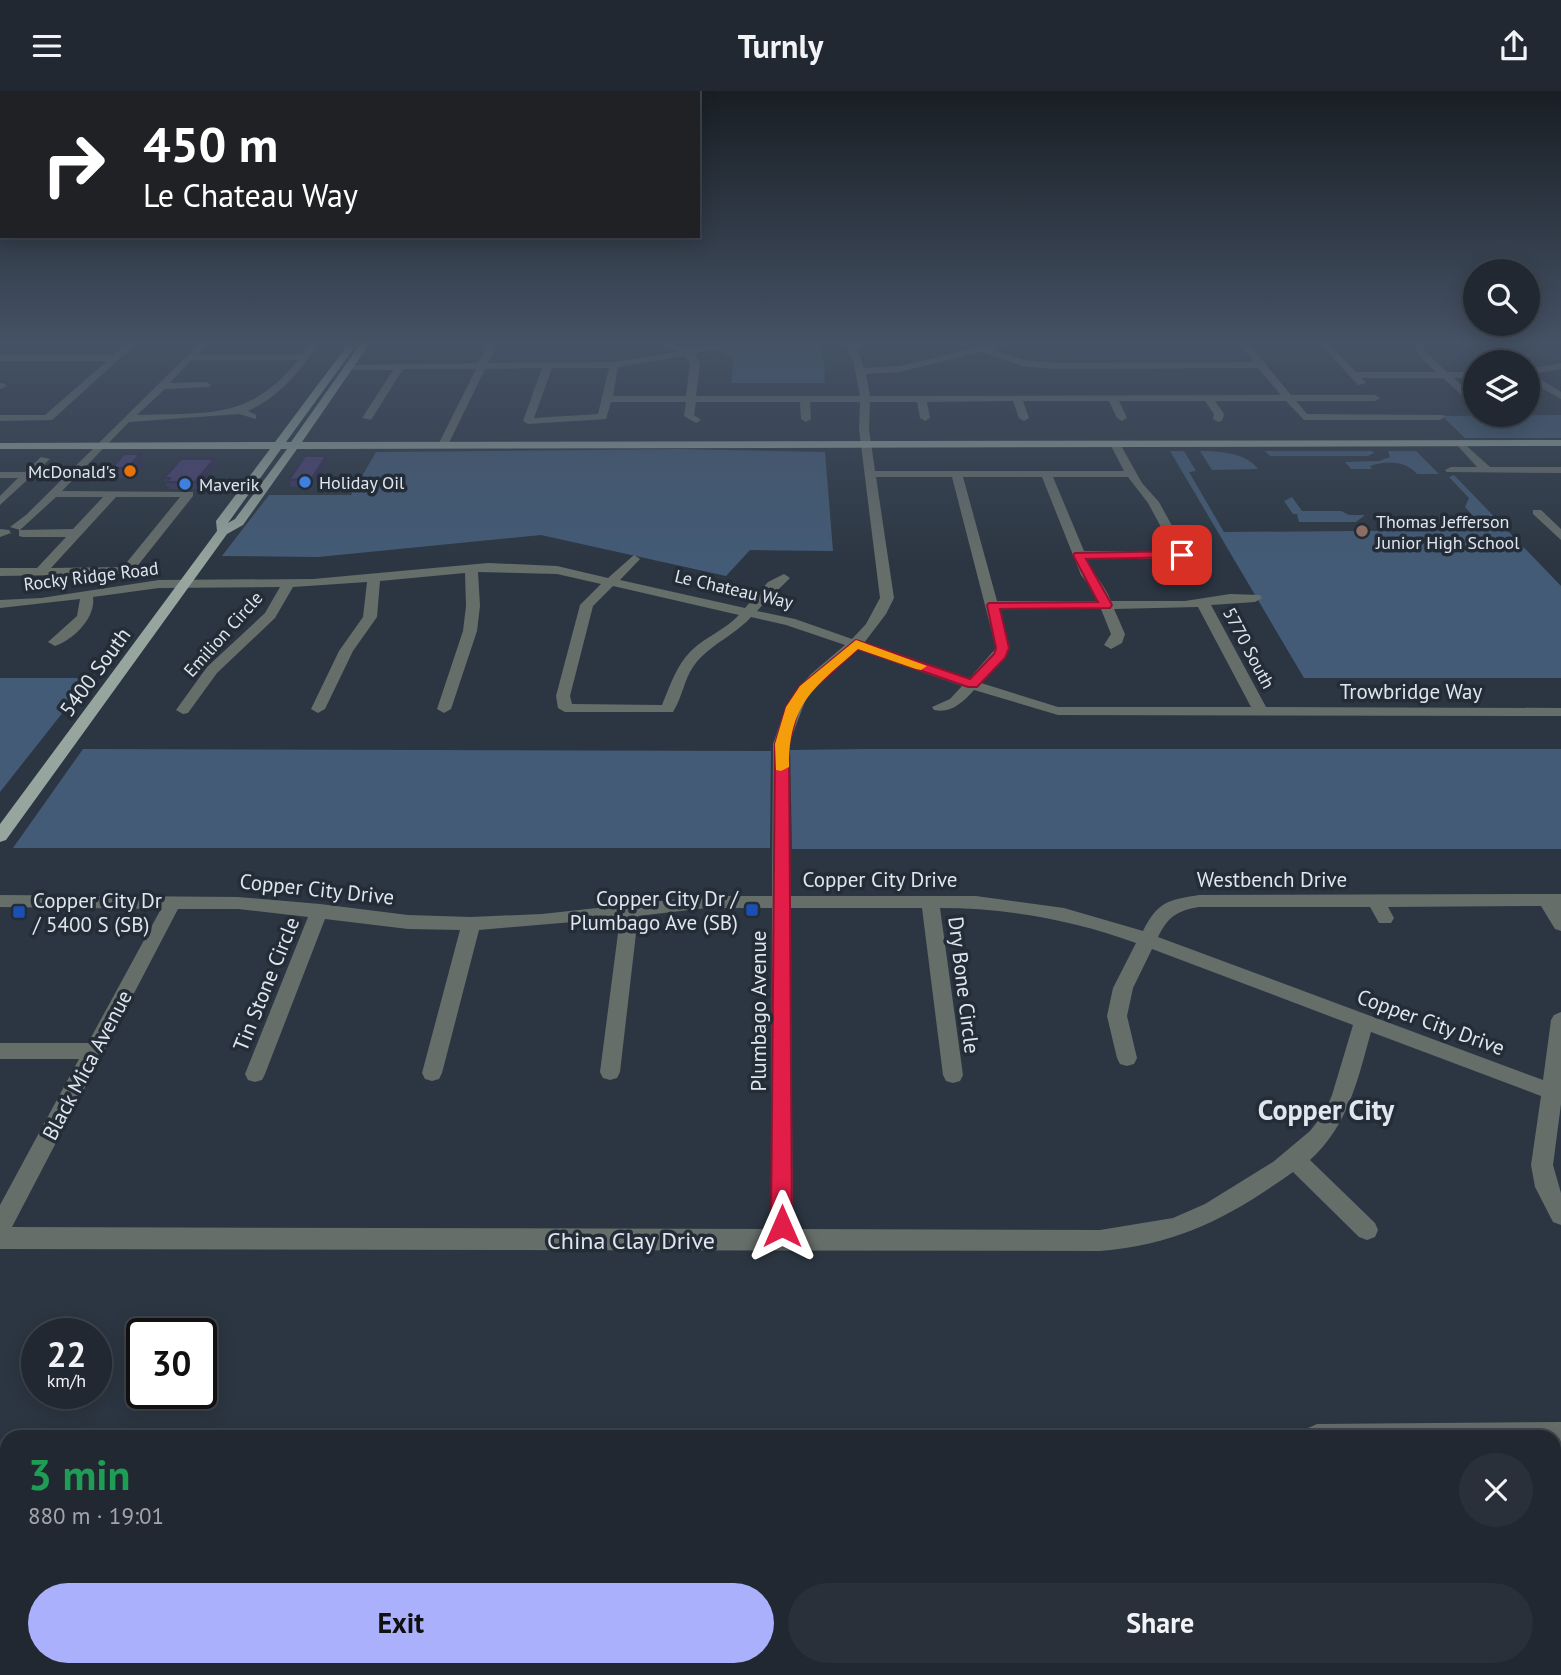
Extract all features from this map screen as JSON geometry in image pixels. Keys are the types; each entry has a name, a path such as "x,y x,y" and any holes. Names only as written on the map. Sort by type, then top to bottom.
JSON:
{"main road":[{"name":"5400 South","path":"223,531 222,521 298,417"},
{"name":"5400 South","path":"0,836 223,531 239,522 315,417"},
{"path":"0,446 1561,443"}],"street":[{"path":"0,418 49,417"},
{"path":"15,529 54,494 128,419 171,417"},
{"path":"443,445 457,417"},
{"path":"529,417 528,421 602,417"},
{"path":"691,417 695,419"},
{"name":"Plumbago Avenue","path":"782,1239 782,744 793,707 805,689 856,644 879,619 887,598 865,417"},
{"path":"1304,417 1440,417"},
{"path":"1460,443 1487,470"},
{"path":"1079,555 1182,555 1153,502 1130,474 1115,444"},
{"path":"0,502 46,459"},
{"path":"1451,470 1561,470"},
{"path":"870,474 1130,474"},
{"path":"939,707 954,702 973,685 1003,648 957,474"},
{"path":"1046,474 1079,555 1118,634 1117,640 1111,645"},
{"path":"0,475 29,475"},
{"path":"0,572 127,571 189,494 54,494"},
{"path":"40,572 112,495"},
{"path":"1561,512 1537,512 1561,536"},
{"path":"15,529 76,533"},
{"path":"634,559 592,598 583,614 563,697 565,708 668,709 685,667 697,653 736,626 773,585 784,578"},
{"path":"444,709 470,631 473,606 471,568"},
{"name":"Le Chateau Way","path":"187,583 289,583 471,568 541,568 611,581 790,622 1035,706 1058,711 1261,712"},
{"path":"318,709 346,651 370,617 374,577"},
{"name":"Rocky Ridge Road","path":"0,604 48,602 136,585 187,583"},
{"name":"Emilion Circle","path":"183,710 212,670 270,615 289,583"},
{"path":"55,642 79,621 88,603 86,596"},
{"path":"993,605 1203,603 1230,598 1255,598"},
{"name":"5770 South","path":"1203,603 1261,712"},
{"name":"Trowbridge Way","path":"1261,712 1561,712"},
{"path":"1553,900 1561,924"},
{"name":"Westbench Drive","path":"1127,1058 1119,1031 1118,1009 1123,988 1145,940 1160,915 1170,908 1188,902 1553,900"},
{"name":"Copper City Drive","path":"0,901 238,903 320,910 408,922 471,924 542,921 706,902 992,903 1049,911 1086,920 1557,1093"},
{"name":"Dry Bone Circle","path":"930,901 953,1075"},
{"name":"Westbench Drive","path":"1376,901 1385,918"},
{"name":"Black Mica Avenue","path":"0,1227 173,902"},
{"path":"610,1072 631,909"},
{"name":"Tin Stone Circle","path":"255,1074 320,910"},
{"path":"432,1073 471,924"},
{"path":"1561,1020 1557,1093 1542,1165 1546,1187 1561,1215"},
{"name":"China Clay Drive","path":"0,1238 1082,1240 1142,1236 1198,1219 1294,1159 1318,1139 1332,1119 1348,1079 1364,1022"},
{"path":"0,1051 94,1051"},
{"path":"1294,1159 1367,1230"}],"shaded area":[{"path":"1443,417 1463,417 1463,427 1540,427 1540,417 1561,417 1561,438 1465,438"},
{"path":"677,449 825,452 833,551 750,550 726,576 541,535 318,557 222,556 269,495 351,495 376,452"},
{"name":"Thomas Jefferson Junior High School","path":"1170,451 1184,451 1196,471 1189,472 1224,532 1478,530 1480,524 1465,507 1469,498 1449,477 1454,475 1561,586 1561,678 1304,678"},
{"path":"1200,451 1240,456 1258,469 1212,470"},
{"path":"1265,451 1374,453 1368,456 1270,456"},
{"path":"1388,451 1416,451 1439,474 1417,474 1407,466 1394,463 1370,466 1372,469 1351,469 1345,462 1379,461 1390,457"},
{"path":"1292,497 1302,511 1341,511 1349,515 1365,515 1356,522 1299,522 1297,514 1293,514 1284,501"},
{"path":"0,678 90,678 0,792"},
{"path":"83,749 771,751 770,848 13,848"},
{"path":"1561,749 1561,849 792,849 790,750"}],"building":[{"path":"124,454 140,454 128,468 112,468"},
{"path":"305,456 326,456 312,478 289,480"},
{"path":"181,459 214,459 195,482 167,482 170,478 164,478"}],"slow traffic":[{"path":"781,767 782,744 793,707 805,689 856,644 921,666"}],"place":[{"name":"McDonald's","path":"130,471"},
{"name":"Holiday Oil","path":"305,482"},
{"name":"Maverik","path":"185,484"},
{"name":"Thomas Jefferson Junior High School","path":"1362,531"},
{"name":"Copper City Dr / Plumbago Ave (SB)","path":"752,910"},
{"name":"Copper City Dr / 5400 S (SB)","path":"19,912"}],"district":[{"name":"Copper City","path":"1326,1109"}],"route":[{"path":"782,1226 782,744 793,707 805,689 856,644 973,685 1003,648 993,605 1106,605 1100,590 1087,575 1079,555 1182,555"}]}
